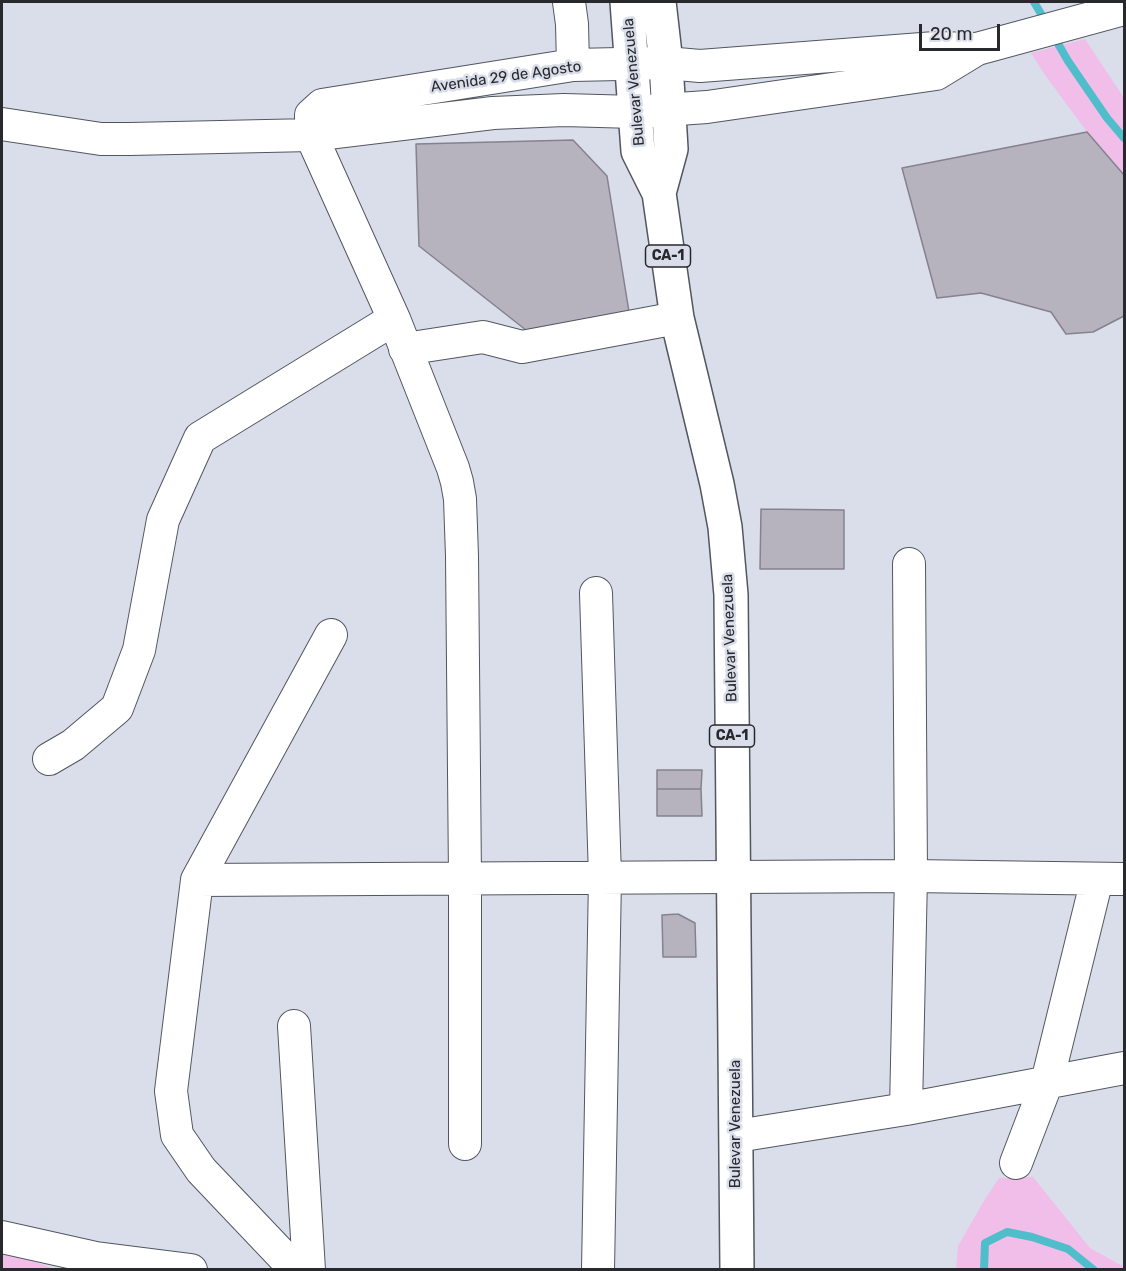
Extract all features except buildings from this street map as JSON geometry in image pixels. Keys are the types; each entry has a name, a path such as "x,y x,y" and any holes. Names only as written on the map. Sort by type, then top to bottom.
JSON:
{"highway":[{"name":"Bulevar Venezuela","path":"627,2 638,151 659,193 677,318 717,484 731,595 737,1269"},
{"name":"Bulevar Venezuela","path":"659,2 666,63 671,148 659,193"}],"street":[{"path":"568,2 572,24 573,65"},
{"name":"Avenida 29 de Agosto","path":"2,124 101,139 311,135 493,113 564,110 635,112 719,105 936,74 991,46 1123,9"},
{"name":"Avenida 29 de Agosto","path":"311,135 311,115 321,105 573,65 666,63 700,66 935,48 991,46"},
{"path":"311,135 394,319 453,468 460,499 465,879 465,1144"},
{"path":"405,349 483,337 522,346 677,318"},
{"path":"49,759 73,745 117,708 139,651 164,520 200,438 394,319"},
{"path":"906,1109 911,876 909,564"},
{"path":"596,593 605,877 598,1269"},
{"path":"296,1269 201,1170 177,1135 171,1091 197,880 331,635"},
{"path":"197,880 911,876 1111,879 1047,1082 1016,1163"},
{"path":"294,1026 309,1269"},
{"path":"737,1136 906,1109 1125,1068"},
{"path":"2,1236 101,1264 191,1269"}],"shaded area":[{"path":"1085,39 1124,98 1124,175 1087,132 1031,53"},
{"path":"1033,1177 1090,1248 1124,1267 1124,1270 956,1270 958,1246 999,1178"},
{"path":"2,1254 27,1259 55,1269 2,1269"}],"waterway":[{"path":"1034,2 1047,24"},
{"path":"1053,35 1107,118 1124,138"},
{"path":"984,1270 985,1243 1007,1232 1032,1237 1068,1249 1094,1270"}]}
